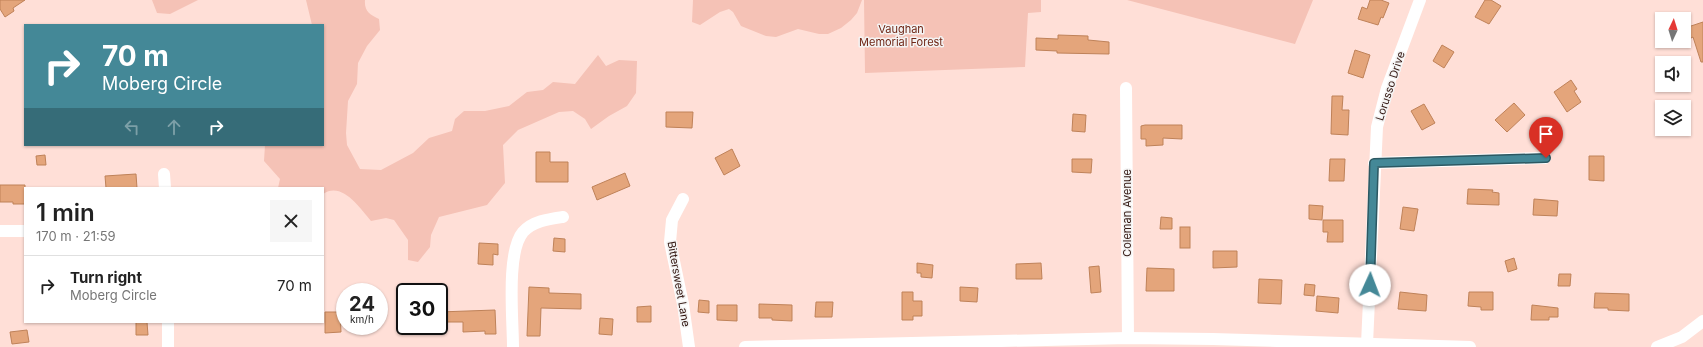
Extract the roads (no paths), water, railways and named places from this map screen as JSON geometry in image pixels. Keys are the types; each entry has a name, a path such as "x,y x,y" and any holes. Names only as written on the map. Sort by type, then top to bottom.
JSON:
{"street":[{"name":"Lorusso Drive","path":"1367,344 1374,163 1377,127 1383,101 1420,0"},
{"name":"Coleman Avenue","path":"1126,88 1128,338"},
{"path":"1374,163 1546,158"},
{"path":"164,174 165,187"},
{"name":"Bittersweet Lane","path":"683,199 672,220 670,242 684,304 689,347"},
{"path":"513,347 513,262 517,244 524,232 536,223 563,217"},
{"path":"0,232 24,231"},
{"path":"1657,347 1682,337 1703,321"},
{"path":"168,323 168,347"},
{"path":"746,347 1128,338 1470,347"}],"park label":[{"name":"Vaughan Memorial Forest","path":"901,35"}]}
